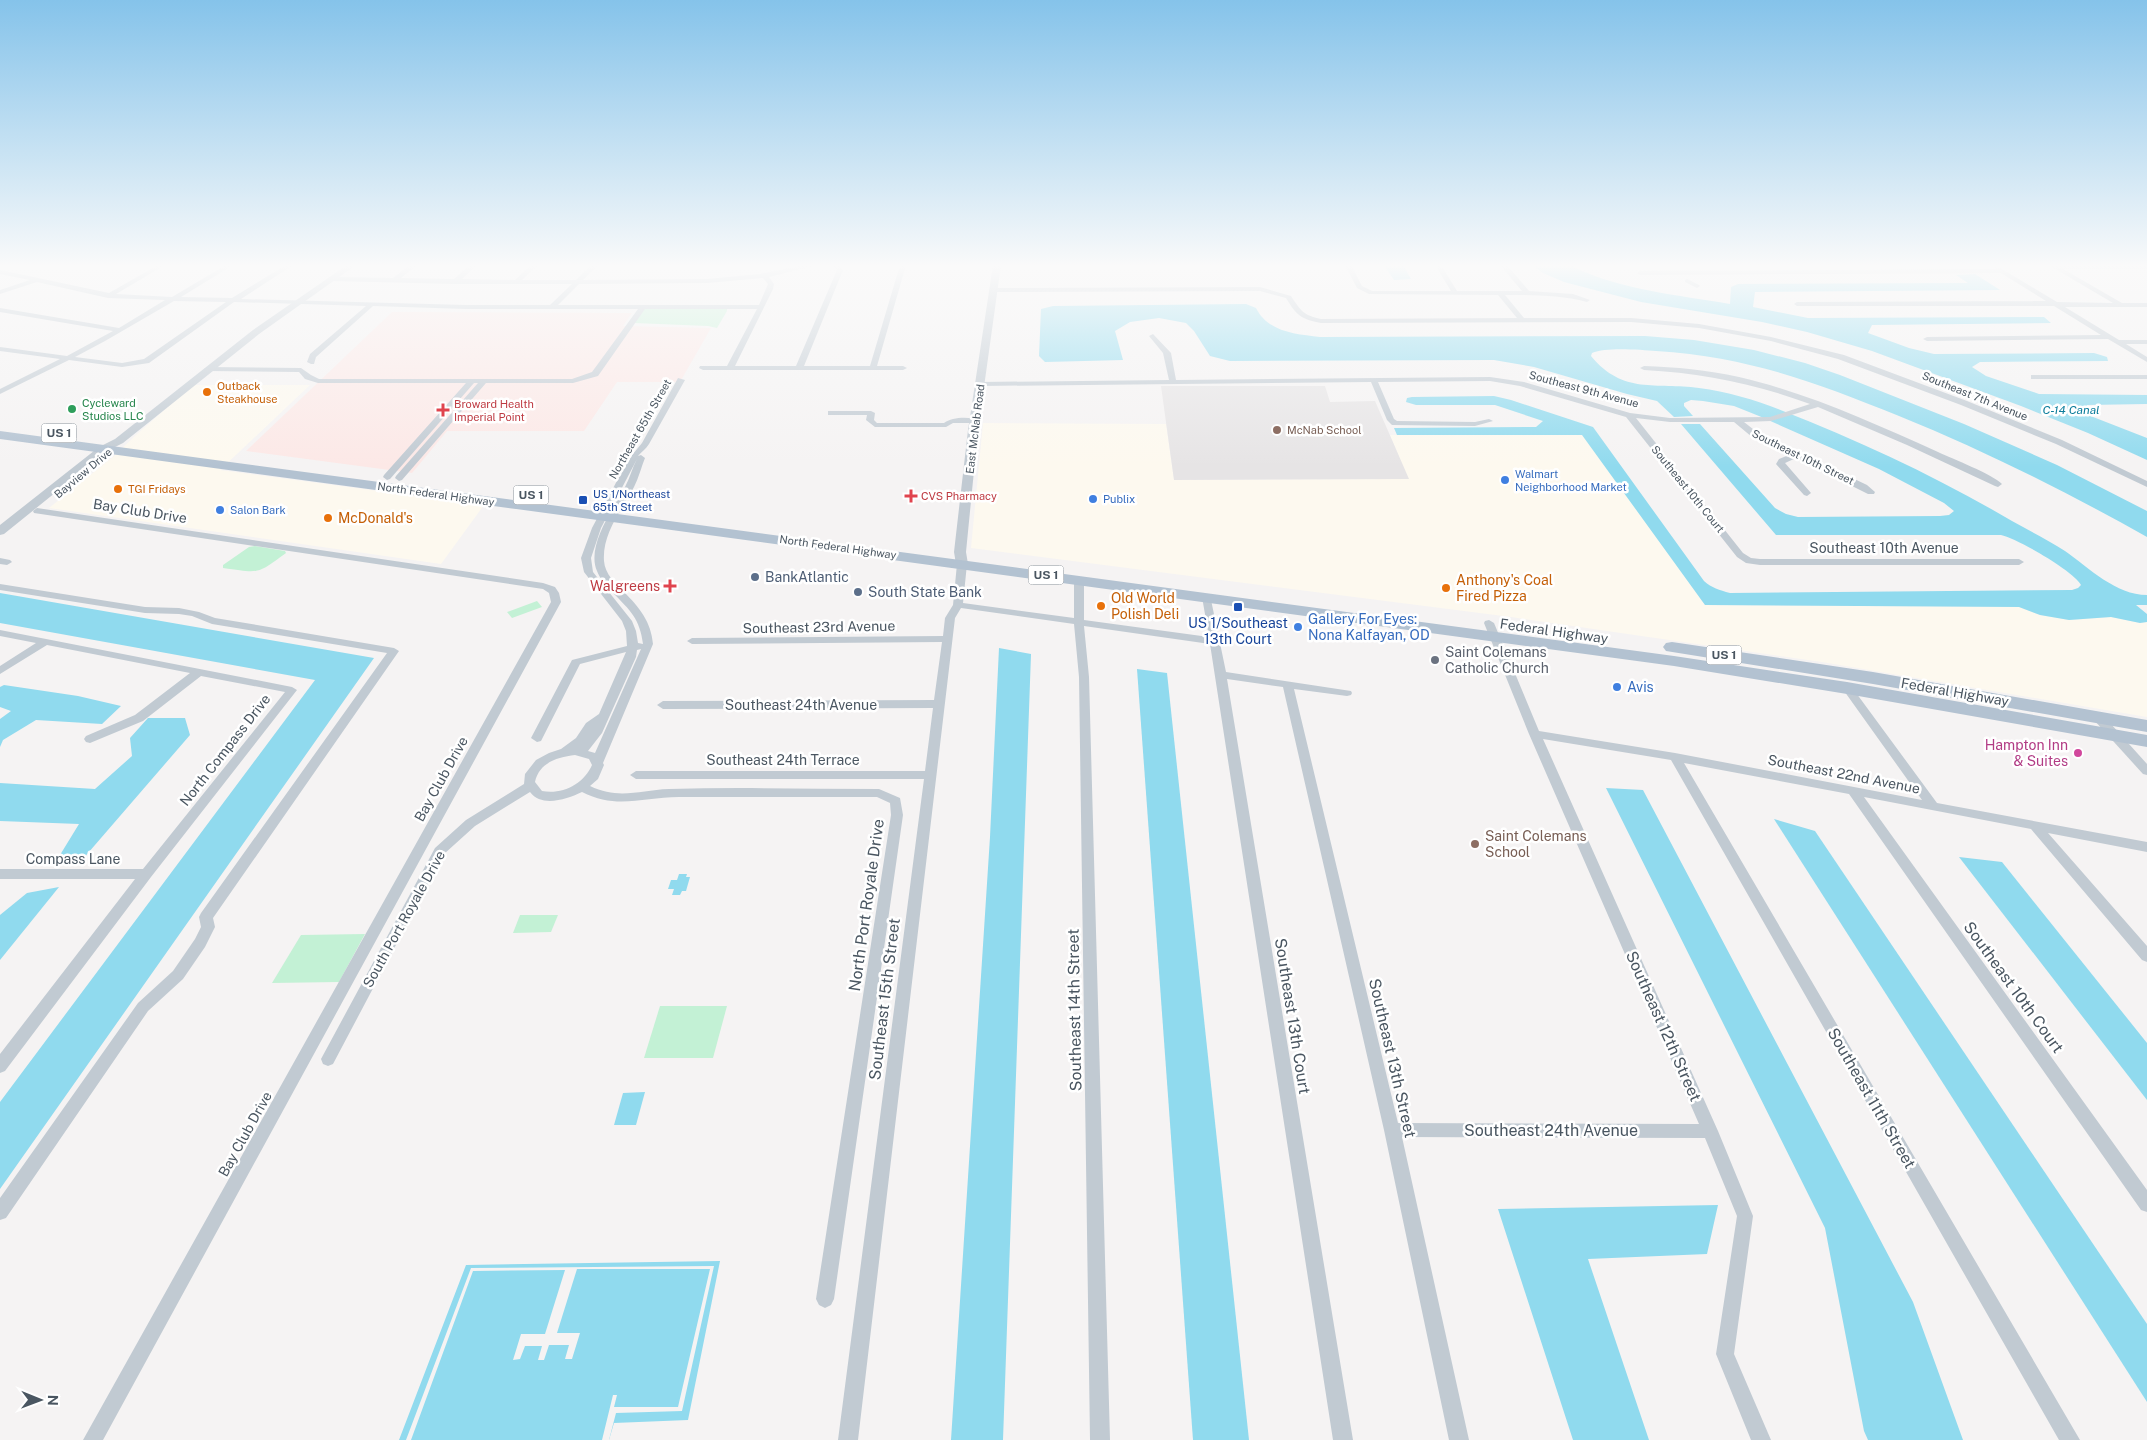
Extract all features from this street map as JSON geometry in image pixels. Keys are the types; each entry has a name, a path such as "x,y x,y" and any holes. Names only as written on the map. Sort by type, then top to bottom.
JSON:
{"main road":[{"name":"North Federal Highway","path":"0,425 111,447 243,468 365,484 395,480 611,511 725,532 790,530 961,558"},
{"name":"North Federal Highway","path":"0,435 272,462 611,511 961,558"},
{"path":"243,468 253,463 272,462"},
{"name":"Federal Highway","path":"961,558 1079,580 1174,593 1245,590 1847,688 2147,741"},
{"name":"Federal Highway","path":"961,558 1491,629 1823,670 2147,726"},
{"path":"1792,679 1811,676 1823,670"},
{"path":"1847,688 1854,681 1873,678"}],"street":[{"path":"0,392 112,332"},
{"path":"0,349 122,366 146,361 187,332"},
{"path":"111,447 208,369 258,332"},
{"path":"311,362 313,356 340,332"},
{"path":"208,369 301,370 308,377 318,380 484,381 582,379 595,374 625,332"},
{"path":"730,368 748,332"},
{"path":"799,368 814,332"},
{"path":"873,368 883,332"},
{"name":"East McNab Road","path":"961,558 975,421 988,332"},
{"name":"Southeast 7th Avenue","path":"1738,332 1814,349 1876,370 1964,403 2059,442 2147,484"},
{"path":"2102,332 2147,360"},
{"path":"1153,336 1168,353 1173,383"},
{"path":"1927,338 2110,337"},
{"path":"2118,342 2147,342"},
{"path":"0,386 65,358"},
{"path":"703,368 903,368"},
{"path":"1644,368 1670,368 1727,375 1765,384 1819,404 1998,484"},
{"path":"2034,377 2147,376"},
{"name":"Southeast 9th Avenue","path":"981,384 1474,378 1504,380 1629,415 1670,420 1765,419 1792,414 1819,404"},
{"path":"1373,379 1391,420 1395,424 1475,424 1489,421"},
{"name":"Northeast 65th Street","path":"611,511 641,447 645,444 681,380"},
{"path":"395,480 472,381"},
{"path":"395,480 484,381"},
{"path":"831,413 871,413 870,420 875,425 946,425 951,421 975,421"},
{"name":"Southeast 10th Court","path":"1629,415 1740,555 1749,560"},
{"name":"Southeast 10th Street","path":"1737,420 1755,435 1864,487 1870,492"},
{"name":"Bayview Drive","path":"0,541 111,447"},
{"name":"Bayview Drive","path":"0,531 111,447"},
{"path":"1795,454 1780,464 1807,493"},
{"name":"Bay Club Drive","path":"37,511 543,586 551,588 556,594 556,602 93,1440"},
{"path":"597,763 593,756 574,751 546,758 535,767 529,777 530,786 538,793 552,796 568,794 582,787 594,777 597,771 597,763 648,644 648,634 637,610 604,576 599,563 611,511"},
{"path":"598,724 631,657 633,648 633,636 624,615 594,583 586,566 590,541 611,511"},
{"name":"Southeast 15th Street","path":"848,1440 938,704 950,618 958,605 961,558"},
{"name":"Southeast 10th Avenue","path":"1749,560 1760,562 2020,562"},
{"name":"Southeast 14th Street","path":"1079,580 1079,622 1084,677 1100,1440"},
{"path":"0,587 145,610 166,609 190,612 212,621 394,651 206,917 208,927 200,943 178,975 143,1007 0,1212"},
{"name":"Southeast 13th Court","path":"1210,592 1214,641 1221,675 1342,1440"},
{"path":"958,605 1214,641"},
{"name":"Southeast 12th Street","path":"1491,629 1535,734 1710,1131 1745,1216 1725,1354 1761,1440"},
{"name":"North Compass Drive","path":"0,633 200,670 292,690 146,874 0,1066"},
{"name":"Southeast 23rd Avenue","path":"692,642 948,639"},
{"path":"0,671 45,642"},
{"path":"537,738 576,662 648,644"},
{"path":"90,739 139,718 200,670"},
{"path":"1221,675 1347,693"},
{"name":"Southeast 13th Street","path":"1288,686 1392,1130 1459,1440"},
{"path":"1847,688 1933,806"},
{"name":"Southeast 24th Avenue","path":"663,705 938,704"},
{"path":"2098,717 2147,771"},
{"path":"574,751 590,726 598,724 612,729"},
{"name":"Southeast 22nd Avenue","path":"1535,734 1675,757 2147,847"},
{"name":"Southeast 11th Street","path":"1675,757 2070,1440"},
{"name":"Southeast 24th Terrace","path":"636,775 930,775"},
{"name":"South Port Royale Drive","path":"328,1059 439,851 461,829 530,786"},
{"name":"North Port Royale Drive","path":"582,787 597,795 622,798 639,798 666,793 879,793 896,802 897,814 826,1299"},
{"name":"Southeast 10th Court","path":"1852,790 2147,1204"},
{"path":"2035,826 2147,956"},
{"name":"Compass Lane","path":"0,874 56,872 146,874"},
{"name":"Southeast 24th Avenue","path":"1392,1130 1710,1131"}],"shaded area":[{"name":"Broward Health Imperial Point","path":"371,332 709,332 680,382 617,382 584,431 447,431 412,473 246,451"},
{"path":"193,385 310,385 220,470 484,505 441,564 49,508 114,456"},
{"name":"McNab School","path":"1161,386 1325,386 1330,402 1375,401 1409,479 1174,480"},
{"path":"983,423 1166,424 1174,480 1408,479 1390,435 1582,434 1705,605 2019,607 2040,615 2069,620 2111,617 2140,623 2147,622 2147,717 1822,662 1511,617 971,548"}],"green space":[{"path":"255,546 285,551 286,553 257,571 223,568 223,565 249,547"},
{"path":"537,601 542,607 512,618 507,612"},
{"path":"520,915 558,915 551,932 513,933"},
{"path":"365,934 339,982 272,983 301,935"},
{"path":"660,1006 727,1006 713,1058 644,1058"}],"water":[{"path":"1040,332 1115,332 1123,360 1045,362 1039,356"},
{"path":"1195,332 1290,332 1320,337 1645,336 1694,340 1754,350 1805,363 1964,424 2057,465 2147,511 2147,537 2056,488 1963,443 1899,416 1809,382 1751,365 1690,354 1614,349 1598,351 1592,353 1591,356 1615,377 1628,382 1654,386 1699,388 1752,400 1871,448 1957,490 2052,543 2114,586 2124,591 2147,595 2147,605 2136,605 2147,614 2147,622 2140,623 2111,617 2069,620 2040,615 2019,607 1705,605 1582,435 1397,435 1394,428 1536,427 1543,421 1495,405 1416,405 1406,402 1407,398 1494,396 1593,427 1704,581 1730,593 2072,590 2081,585 2057,564 2019,542 2001,535 1776,535 1681,424 1700,424 1775,508 1786,514 1798,517 1940,516 1949,515 1954,511 1944,503 1879,469 1734,406 1691,400 1684,403 1684,406 1693,416 1674,417 1657,401 1534,367 1494,360 1230,361 1210,356"},
{"name":"C-14 Canal","path":"1808,332 1868,332 1909,348 1934,354 2094,353 2107,357 2108,361 1980,362 1972,367 1986,376 2039,394 2147,395 2147,404 2087,405 2088,415 2147,438 2147,460 2088,433 2021,406 1872,351"},
{"path":"0,593 374,658 0,1189 0,1102 315,680 0,623"},
{"path":"999,648 1031,654 1003,1440 951,1440 990,837"},
{"path":"1137,669 1167,673 1249,1440 1193,1440"},
{"path":"4,685 78,696 121,706 102,724 36,720 3,740 0,747 0,719 11,711 0,707 0,687"},
{"path":"148,718 185,718 190,735 82,860 60,855 79,824 0,821 0,783 95,789 132,756 130,738"},
{"path":"1606,788 1643,790 1913,1302 1963,1440 1868,1440 1864,1431 1825,1228"},
{"path":"1774,819 1815,831 2147,1324 2147,1402"},
{"path":"1959,857 2002,862 2147,1043 2147,1100"},
{"path":"679,874 687,874 686,877 690,877 686,891 682,891 680,895 672,895 674,889 668,889 671,880 677,880"},
{"path":"59,887 0,960 0,915 27,893"},
{"path":"645,1092 636,1125 614,1125 623,1093"},
{"path":"1718,1205 1707,1254 1588,1259 1649,1440 1573,1440 1498,1209"},
{"path":"720,1261 688,1420 614,1423 609,1440 399,1440 466,1265"}],"pier":[{"path":"714,1266 682,1411 616,1413 609,1440 602,1440 613,1395 617,1395 614,1407 678,1407 710,1269 577,1269 557,1333 580,1333 572,1359 565,1359 569,1345 549,1345 544,1360 538,1360 542,1346 525,1346 520,1359 513,1360 521,1334 545,1334 565,1270 473,1271 411,1440 406,1440 471,1268"}],"place":[{"name":"Outback Steakhouse","path":"207,392"},
{"name":"Cycleward Studios LLC","path":"72,409"},
{"name":"Broward Health Imperial Point","path":"443,410"},
{"name":"McNab School","path":"1277,430"},
{"name":"Walmart Neighborhood Market","path":"1505,480"},
{"name":"TGI Fridays","path":"118,489"},
{"name":"CVS Pharmacy","path":"911,496"},
{"name":"Publix","path":"1093,499"},
{"name":"US 1/Northeast 65th Street","path":"583,500"},
{"name":"Salon Bark","path":"220,510"},
{"name":"McDonald's","path":"328,518"},
{"name":"BankAtlantic","path":"755,577"},
{"name":"Walgreens","path":"670,586"},
{"name":"Anthony's Coal Fired Pizza","path":"1446,588"},
{"name":"South State Bank","path":"858,592"},
{"name":"Old World Polish Deli","path":"1101,606"},
{"name":"US 1/Southeast 13th Court","path":"1238,607"},
{"name":"Gallery For Eyes: Nona Kalfayan, OD","path":"1298,627"},
{"name":"Saint Colemans Catholic Church","path":"1435,660"},
{"name":"Avis","path":"1617,687"},
{"name":"Hampton Inn & Suites","path":"2078,753"},
{"name":"Saint Colemans School","path":"1475,844"}]}
